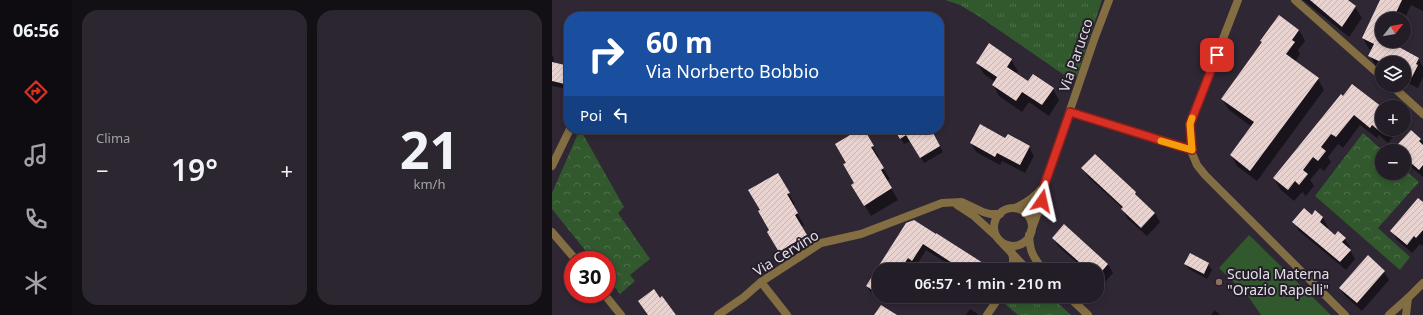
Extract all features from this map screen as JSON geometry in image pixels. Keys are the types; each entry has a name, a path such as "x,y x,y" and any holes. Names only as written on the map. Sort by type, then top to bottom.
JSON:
{"street":[{"name":"Via Parucco","path":"1030,233 1042,201 1044,186 1109,0"},
{"path":"1238,0 1190,124 1192,150 1197,165 1205,176 1345,315"},
{"path":"1295,0 1375,71"},
{"path":"1399,92 1423,114"},
{"path":"1070,112 1192,150"},
{"path":"552,166 568,134"},
{"path":"1015,208 1026,203 1044,186"},
{"name":"Via Cervino","path":"718,315 744,297 761,282 821,242 861,234 942,203 962,202 983,212 1000,214"},
{"path":"942,203 956,205 965,209 999,239 1020,263"},
{"path":"1027,263 1031,225 1026,214 1015,208 1008,208 1000,214 995,221 994,227 999,239 1012,245 1024,242 1030,233"},
{"path":"552,232 568,251"},
{"path":"1029,248 1039,263"},
{"path":"1012,253 1013,263"},
{"path":"761,282 787,315"},
{"path":"1389,315 1423,283"},
{"path":"1406,315 1408,298"},
{"path":"611,303 621,315"},
{"path":"987,315 995,303"},
{"path":"1075,303 1088,315"}],"green space":[{"path":"945,0 1102,0 1077,76 1073,78 1067,77 980,17 960,5"},
{"path":"1363,133 1375,144 1375,180 1411,180 1411,175 1419,182 1378,228 1410,257 1400,270 1315,196"},
{"path":"578,134 583,134 624,207 618,213 650,259 630,275 635,281 620,294 616,289 616,251 586,251 552,209 552,193"},
{"path":"1249,235 1331,315 1261,315 1248,296 1219,268"},
{"path":"1004,303 1058,303 1071,315 1018,315"}],"building":[{"path":"1310,0 1348,0 1356,6 1342,27"},
{"path":"1380,0 1402,0 1396,12 1375,12 1375,48 1401,48 1419,58 1416,64 1418,65 1412,77 1411,56 1375,56 1375,59 1368,56 1374,44 1362,38"},
{"path":"1279,15 1299,30 1292,40 1295,42 1286,54 1319,78 1250,171 1230,155 1254,122 1221,99 1262,42 1260,41"},
{"path":"989,43 1012,59 1007,67 1028,81 1033,74 1054,88 1042,105 1022,92 1016,101 992,85 997,77 976,63"},
{"path":"552,62 564,65 564,84 552,81"},
{"path":"1352,84 1375,102 1375,127 1372,125 1370,128 1354,115 1336,137 1331,134 1321,147 1326,151 1318,161 1313,157 1303,170 1308,174 1299,185 1295,181 1288,190 1273,178 1341,94 1343,96"},
{"path":"980,124 1005,138 1008,134 1030,146 1020,165 997,153 995,157 970,143"},
{"path":"1411,130 1421,139 1419,141 1423,145 1423,165 1419,170 1411,163 1411,144 1398,144 1405,136 1411,136"},
{"path":"852,134 867,134 874,146 871,147 884,168 881,170 892,188 864,206 851,185 854,183 843,164 846,163 835,144"},
{"path":"897,134 934,134 940,146 920,158 906,135 900,139"},
{"path":"1095,154 1136,192 1135,194 1155,213 1141,228 1121,209 1123,207 1081,168"},
{"path":"778,173 790,193 787,194 798,213 795,215 807,235 779,252 767,232 769,230 758,211 760,210 748,190"},
{"path":"1418,198 1423,202 1423,230 1416,238 1414,236 1407,245 1390,231"},
{"path":"1304,208 1312,215 1315,210 1323,217 1320,222 1335,235 1338,231 1346,238 1342,242 1351,250 1340,262 1292,222"},
{"path":"914,220 983,263 952,263 923,244 912,261 908,258 905,263 881,263 906,223"},
{"path":"1064,224 1108,264 1104,269 1104,263 1080,263 1052,238"},
{"path":"1190,253 1209,263 1204,274 1184,264"},
{"path":"1368,255 1385,271 1357,303 1339,288"},
{"path":"872,277 872,290 866,286"},
{"path":"654,289 660,298 662,296 676,315 648,315 638,301"},
{"path":"881,305 897,315 874,315"}],"slow traffic":[{"path":"1161,141 1192,150 1190,124 1192,118"}],"place":[{"name":"Scuola Materna \"Orazio Rapelli\"","path":"1219,282"}],"route":[{"path":"1042,201 1044,186 1070,112 1192,150 1190,124 1217,55"}]}
